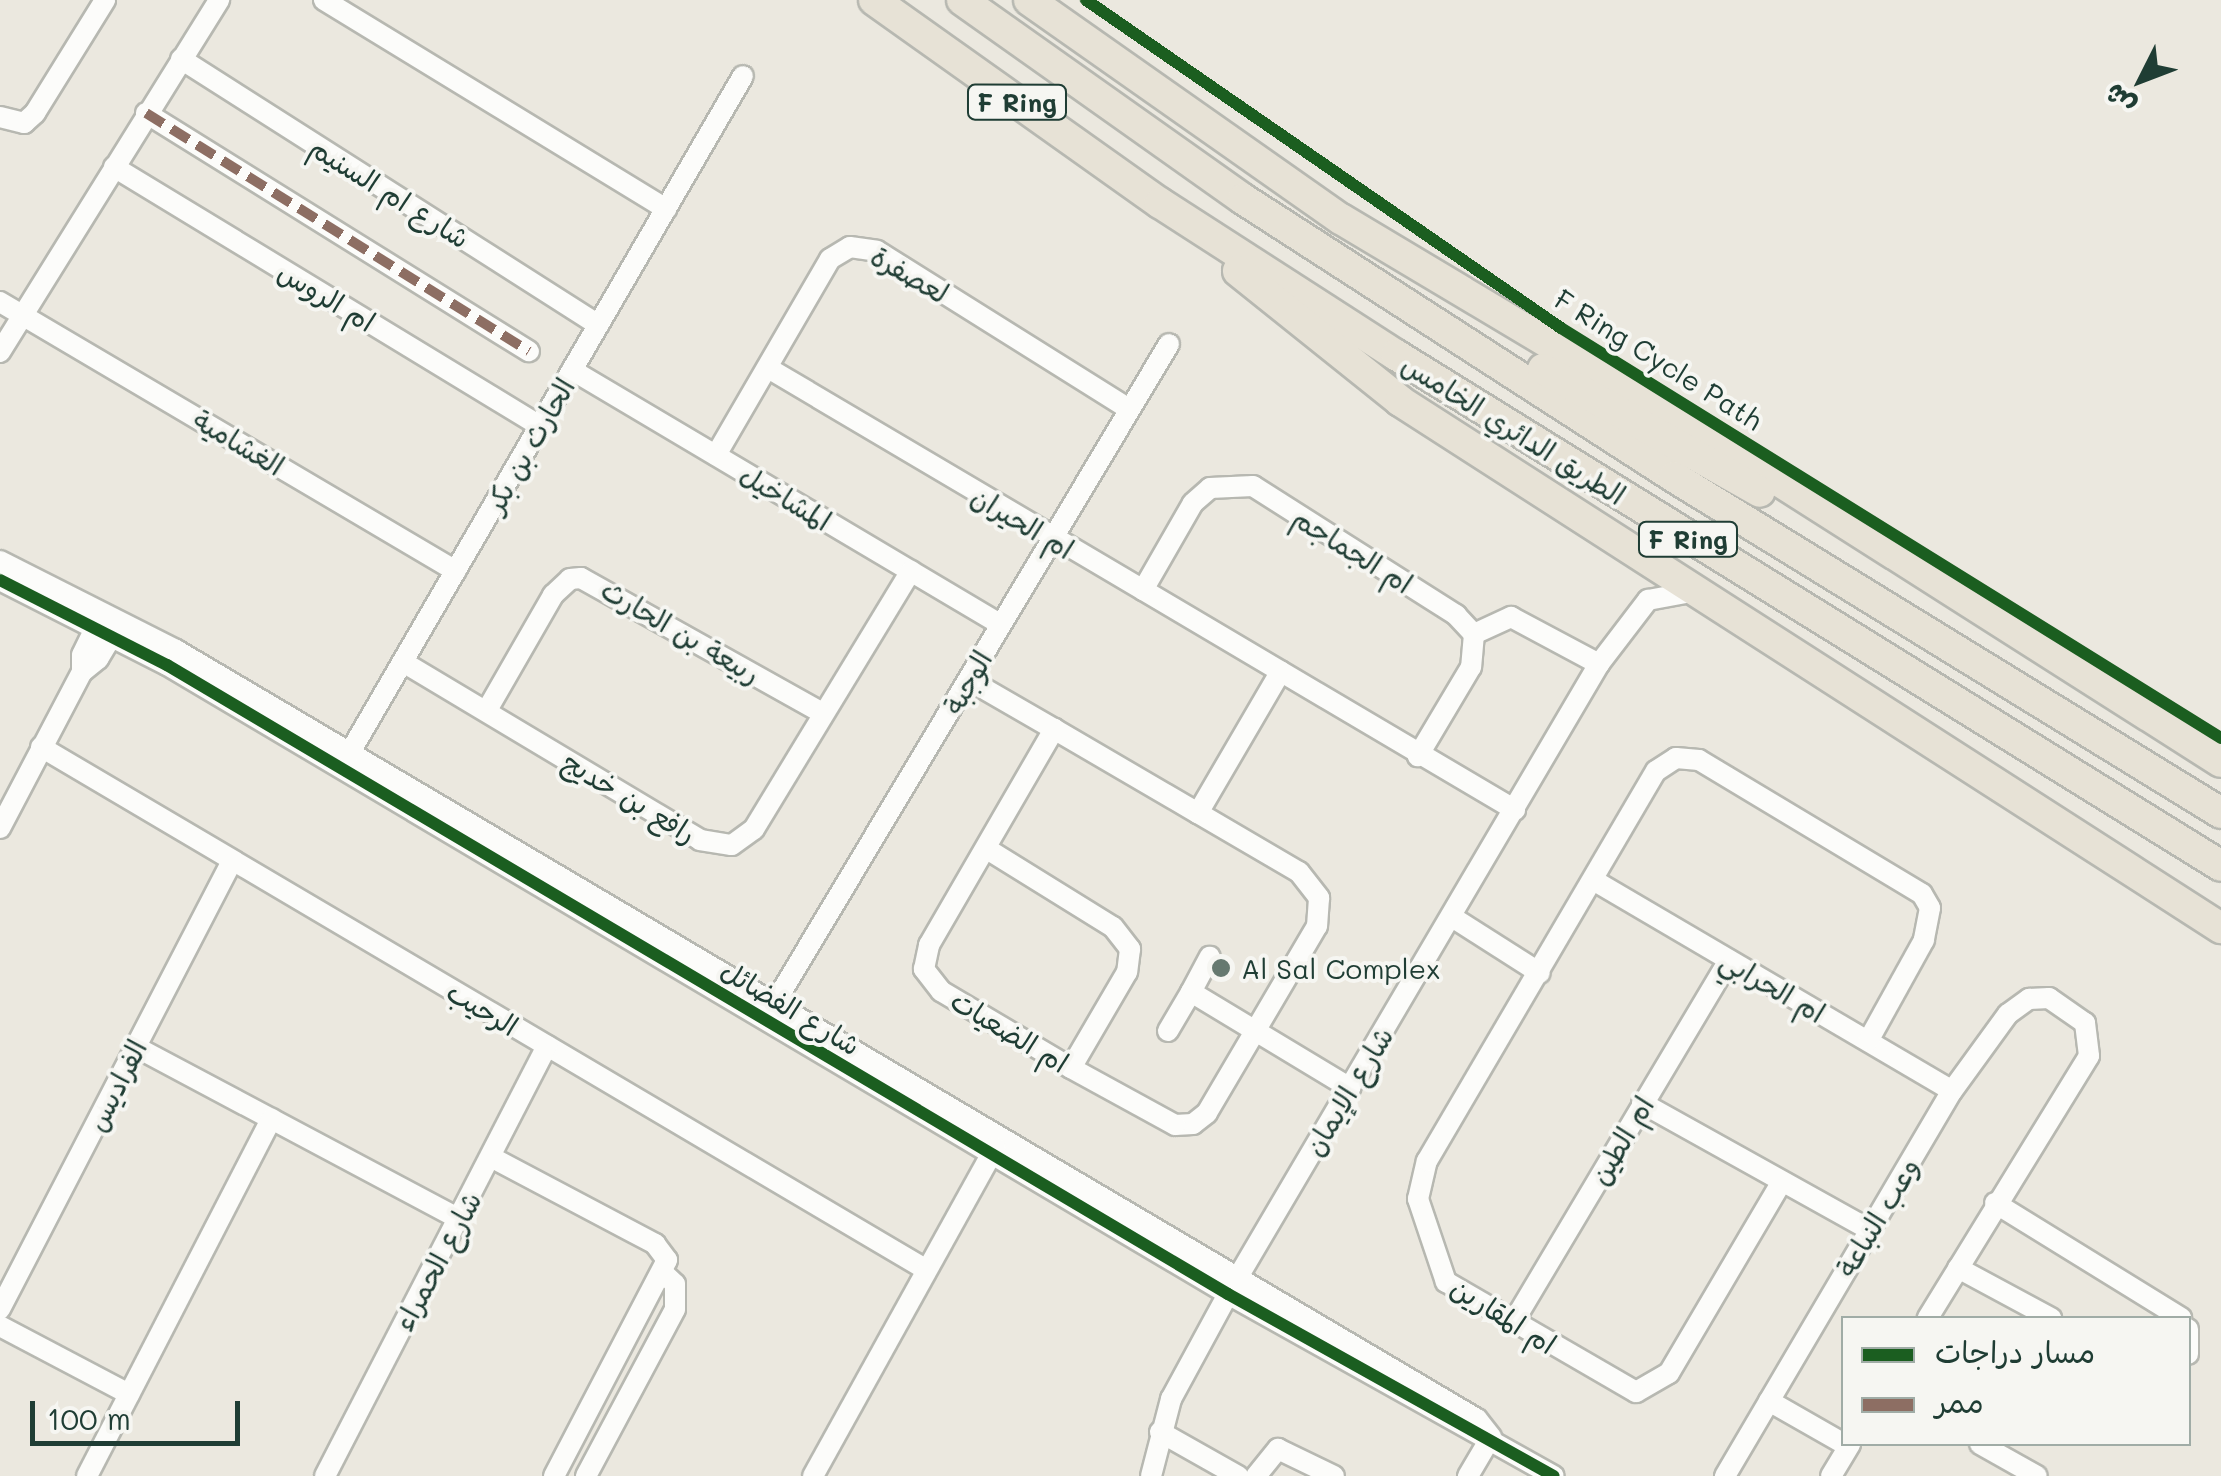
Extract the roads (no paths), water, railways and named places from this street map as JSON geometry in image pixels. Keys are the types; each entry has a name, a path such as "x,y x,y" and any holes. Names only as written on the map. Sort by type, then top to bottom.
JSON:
{"highway":[{"name":"الطريق الدائري الخامس","path":"874,0 1160,203 1650,516 2221,866"},
{"name":"الطريق الدائري الخامس","path":"962,0 1243,199 2221,813"},
{"path":"1029,0 1341,219 1776,479 2221,762"},
{"path":"1160,203 1353,370 1692,592 2221,928"},
{"path":"1384,290 1537,366 2004,626"}],"street":[{"path":"0,117 24,123 35,113 105,0"},
{"path":"0,352 219,0"},
{"path":"324,0 666,209"},
{"name":"شارع ام السنيم","path":"181,59 598,325"},
{"name":"الحارث بن بكر","path":"349,754 743,76"},
{"path":"146,114 530,351"},
{"name":"ام الروس","path":"114,166 540,426"},
{"name":"لعصفرة","path":"716,455 830,259 862,246 1129,409"},
{"name":"الغشامية","path":"0,302 456,570"},
{"name":"الوجبة","path":"768,1013 969,680 1049,538 1169,344"},
{"name":"ام الحيران","path":"768,368 1049,538 1515,810"},
{"name":"المشاخيل","path":"572,370 1000,624"},
{"name":"ام الجماجم","path":"1142,590 1193,503 1210,488 1229,482 1252,486 1456,615 1474,634"},
{"path":"0,561 349,754 768,1013 1055,1172 1309,1333 1323,1331 1477,1420 1491,1436 1468,1476"},
{"name":"رافع بن خديج","path":"403,662 717,847 732,845 754,829 821,712 910,571"},
{"name":"ربيعة بن الحارث","path":"486,710 553,595 570,579 582,578 821,712"},
{"name":"شارع الفضائل","path":"0,580 108,623 286,734 768,1013 986,1152 1146,1246 1232,1287 1469,1433 1491,1436 1554,1476"},
{"name":"شارع الإيمان","path":"1151,1476 1160,1432 1232,1287 1598,664 1648,600 1692,592"},
{"path":"1418,756 1471,666 1474,634 1511,617 1528,622 1598,664"},
{"path":"3,814 108,623"},
{"path":"1198,813 1280,671"},
{"name":"ام الضعيات","path":"969,680 1054,729 1299,872 1319,898 1316,926 1257,1031 1207,1113 1185,1126 1072,1068 941,991 924,968 929,945 1054,729"},
{"path":"286,734 336,756 349,754"},
{"name":"الرحيب","path":"41,748 926,1269"},
{"name":"ام المقارين","path":"1782,1183 1669,1373 1647,1391 1623,1388 1446,1282 1435,1265 1418,1184 1665,763 1687,757 1715,770 1909,883 1930,908 1924,940 1868,1041"},
{"path":"987,849 1113,926 1130,948 1127,972 1072,1068"},
{"name":"الفراديس","path":"0,1309 232,861"},
{"name":"ام الحرابي","path":"1593,880 1952,1091"},
{"path":"1452,916 1540,973"},
{"path":"1168,1032 1210,956"},
{"name":"ام الطين","path":"1514,1321 1729,960"},
{"path":"1191,992 1350,1088"},
{"name":"وعب النباعة","path":"1725,1476 1952,1091 2018,1004 2038,998 2060,1003 2085,1024 2089,1056 1995,1203"},
{"path":"136,1046 459,1219"},
{"name":"شارع الحمراء","path":"325,1476 547,1046"},
{"path":"1642,1103 1870,1230"},
{"path":"87,1476 271,1118"},
{"path":"818,1474 986,1152 996,1147 1046,1173 1055,1172"},
{"path":"491,1157 655,1244 667,1260 554,1476"},
{"path":"1929,1316 1995,1203 2179,1316"},
{"path":"1958,1268 2047,1316"},
{"path":"586,1476 674,1309 675,1284 663,1273"},
{"path":"0,1326 129,1394"},
{"path":"1769,1401 1841,1441"},
{"path":"1160,1432 1238,1476"},
{"path":"1831,1476 1848,1446"},
{"path":"1984,1446 2037,1476"},
{"path":"1256,1476 1278,1449 1334,1476"}],"place":[{"name":"Al Sal Complex","path":"1221,968"}]}
